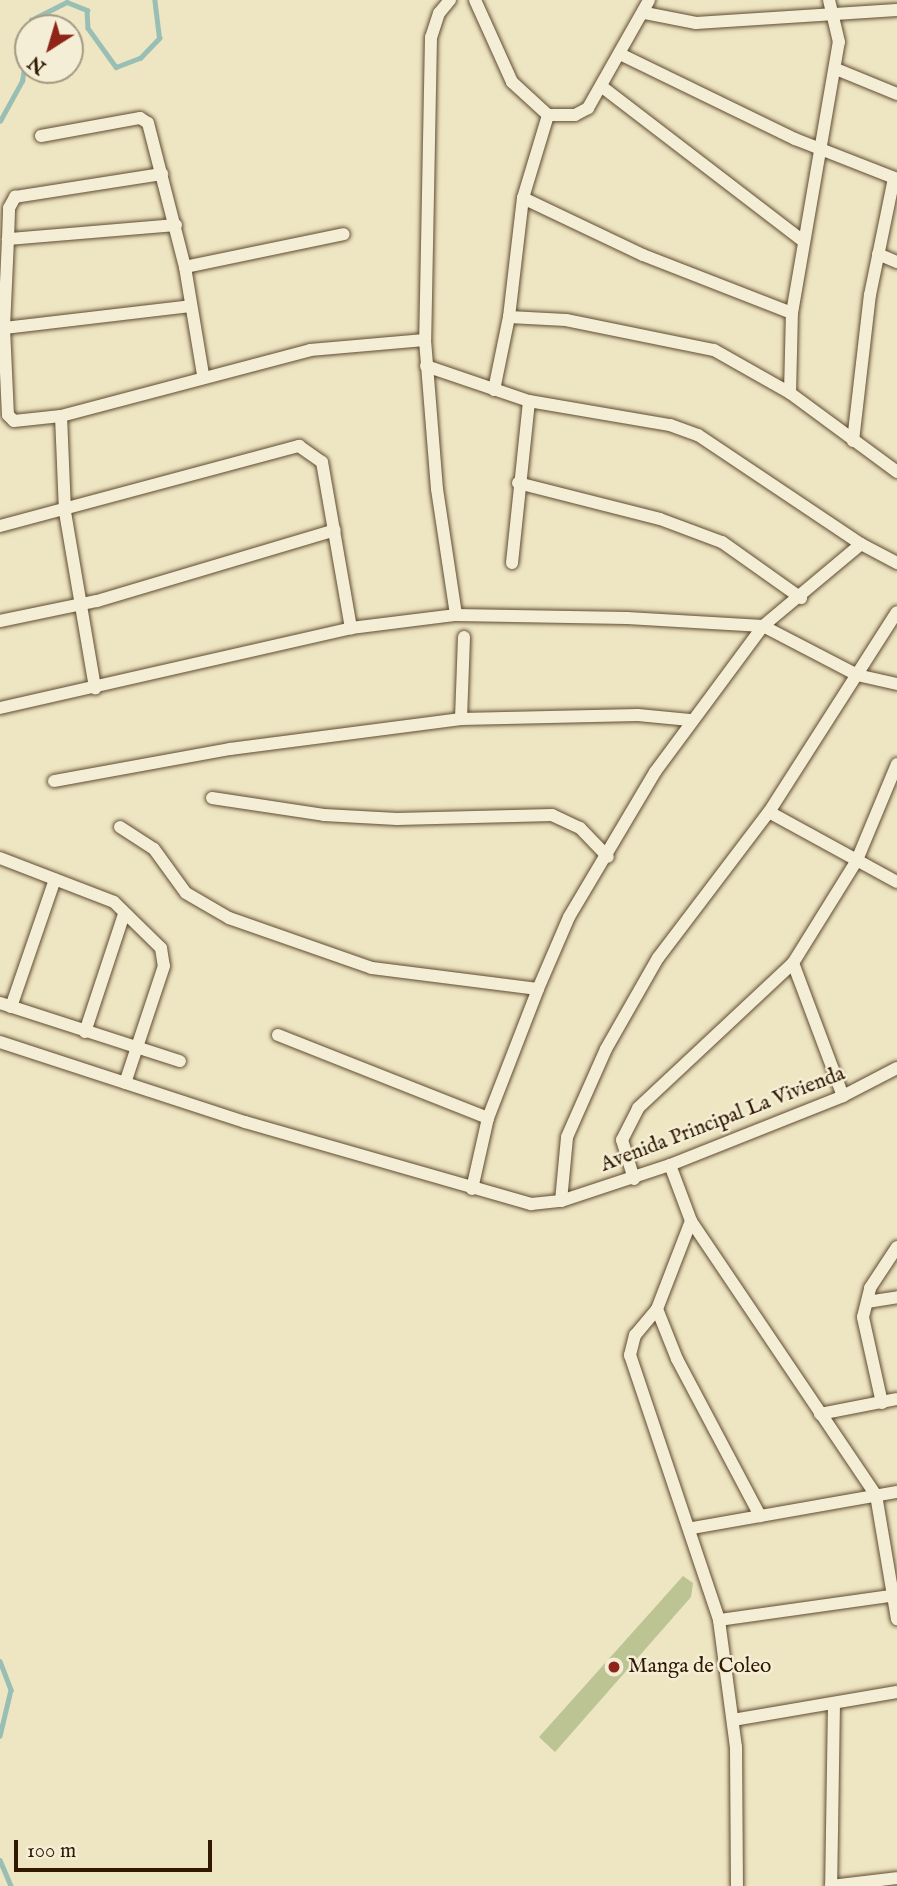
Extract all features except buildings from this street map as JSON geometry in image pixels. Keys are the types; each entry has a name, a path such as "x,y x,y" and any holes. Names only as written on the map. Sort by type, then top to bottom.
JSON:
{"street":[{"path":"450,0 439,13 430,37 425,340 437,489 456,615"},
{"path":"475,0 512,82 548,115 575,115 588,108 645,13 649,0"},
{"path":"645,13 696,23 830,6 897,10"},
{"path":"790,393 792,313 823,148 839,42 830,6"},
{"path":"620,54 823,148 896,178 878,254 853,441"},
{"path":"836,69 897,94"},
{"path":"601,86 804,242"},
{"path":"494,390 509,317 523,198 548,115"},
{"path":"41,136 145,120 176,225 203,375"},
{"path":"162,174 15,197 9,208 4,328 8,415 23,423 61,416 203,375 310,350 425,340"},
{"path":"523,198 643,256 792,313"},
{"path":"8,239 176,225"},
{"path":"185,267 344,234"},
{"path":"878,254 897,262"},
{"path":"4,328 191,306"},
{"path":"509,317 593,324 714,350 790,393 897,472"},
{"path":"426,366 529,401 670,425 698,435 861,544 897,562"},
{"path":"512,563 518,483 529,401"},
{"path":"61,416 65,512 95,688"},
{"path":"0,527 65,512 299,446 322,462 351,628"},
{"path":"518,483 660,519 722,542 801,598"},
{"path":"0,621 80,604 335,530"},
{"path":"472,1189 488,1118 569,917 608,857 655,772 690,720 763,626 801,598 861,544"},
{"path":"561,1201 567,1137 606,1049 658,958 769,811 897,612"},
{"path":"0,708 351,628 456,615 626,618 763,626 857,675 897,684"},
{"path":"461,719 464,638"},
{"path":"54,781 230,749 461,719 638,715 690,720"},
{"path":"634,1178 622,1140 638,1108 793,964 857,860 897,764"},
{"path":"212,798 324,815 397,819 552,815 580,828 608,857"},
{"path":"769,811 897,882"},
{"path":"120,827 154,849 186,892 229,918 372,968 538,989"},
{"path":"0,858 108,899 164,956 125,1083"},
{"path":"55,879 5,1005 180,1061"},
{"path":"85,1032 124,914"},
{"path":"793,964 843,1096"},
{"path":"278,1035 488,1118"},
{"name":"Avenida Principal La Vivienda","path":"0,1042 472,1189 531,1204 561,1201 670,1166 843,1096 897,1068"},
{"path":"670,1166 691,1221 876,1495 897,1619"},
{"path":"691,1221 657,1309 635,1335 632,1369 692,1528 719,1620 733,1720 737,1886"},
{"path":"882,1403 863,1317 870,1288 897,1247"},
{"path":"867,1302 897,1297"},
{"path":"657,1309 677,1359 760,1516"},
{"path":"820,1414 897,1399"},
{"path":"692,1528 897,1492"},
{"path":"719,1620 895,1596"},
{"path":"733,1720 897,1692"},
{"path":"834,1703 831,1886 897,1878"}],"green space":[{"name":"Manga de Coleo","path":"683,1576 693,1583 691,1597 555,1752 539,1737"}],"waterway":[{"path":"43,14 67,2 87,10 88,28 116,67 140,58 159,38 154,0"},
{"path":"0,121 20,84"},
{"path":"0,1661 11,1690 0,1736"},
{"path":"0,1860 11,1886"}],"place":[{"name":"Manga de Coleo","path":"614,1667"}]}
